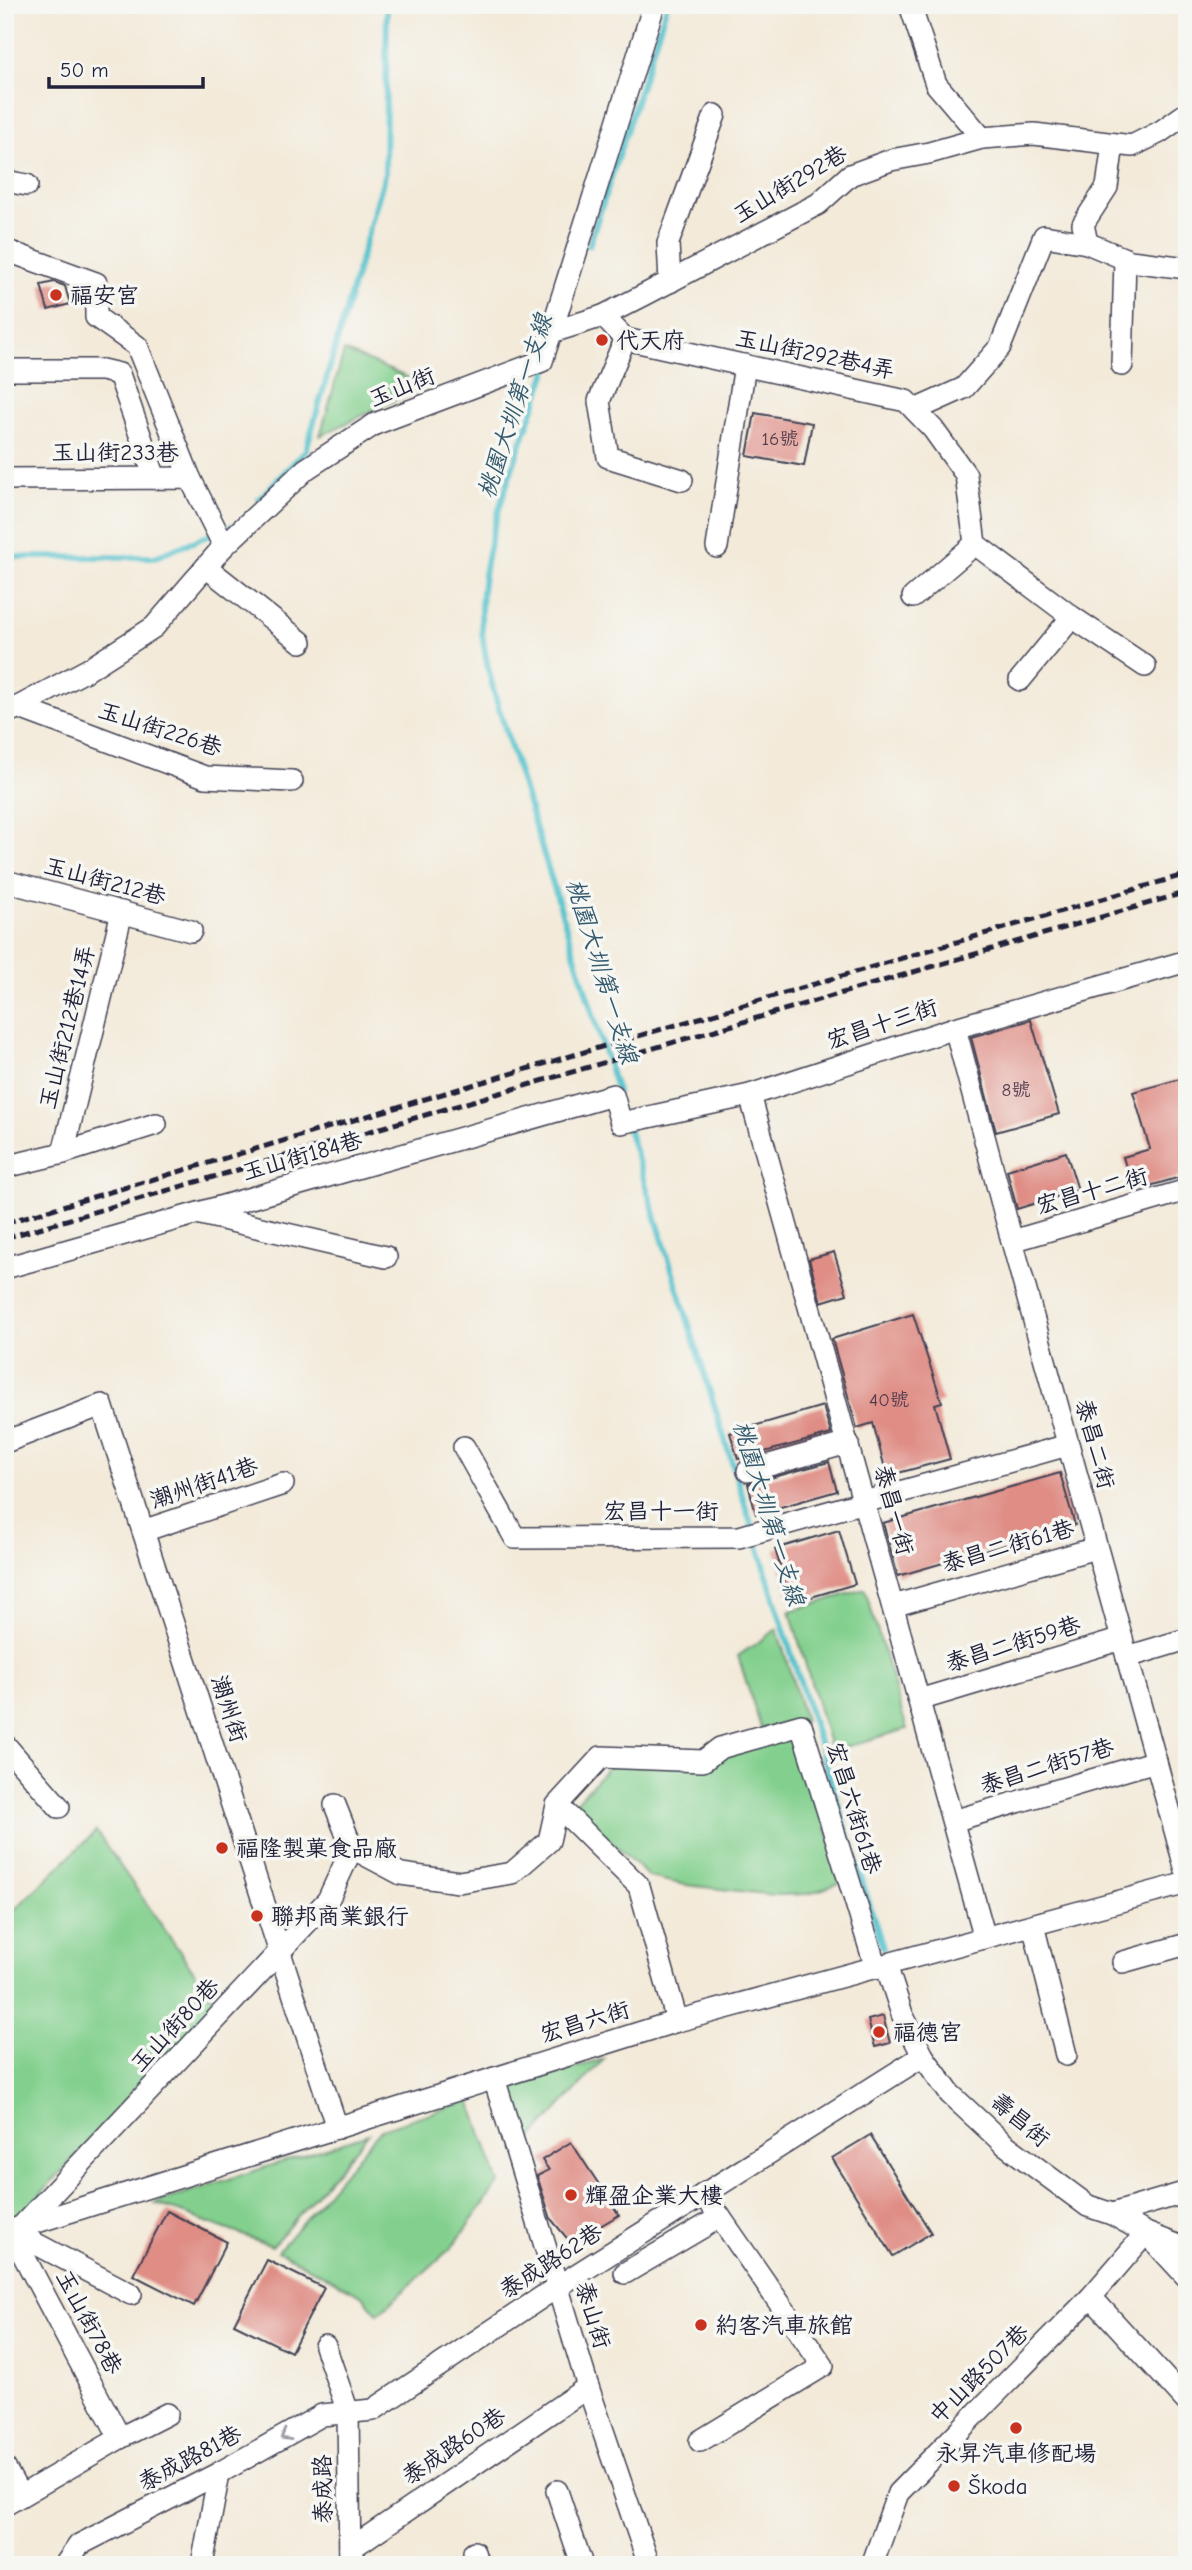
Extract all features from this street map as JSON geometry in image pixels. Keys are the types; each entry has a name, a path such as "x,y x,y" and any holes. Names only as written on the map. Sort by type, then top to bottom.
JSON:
{"street":[{"name":"玉山街","path":"11,710 89,669 154,627 205,568 219,537 306,469 375,424 542,362 654,5"},
{"path":"910,5 936,85 982,138"},
{"name":"玉山街292巷","path":"553,332 602,317 818,204 850,175 891,160 929,153 982,138 1034,134 1132,146 1160,132 1187,113"},
{"path":"670,282 668,243 715,115"},
{"path":"1087,243 1083,224 1107,187 1114,144"},
{"path":"5,181 27,185"},
{"path":"915,410 964,388 1000,347 1044,236 1087,243 1125,259 1187,268"},
{"path":"5,250 96,283 96,317 137,346 190,478"},
{"path":"1122,365 1125,259"},
{"path":"602,317 625,339 599,401 608,457 682,480"},
{"name":"玉山街292巷4弄","path":"625,339 906,401 933,429 966,475 975,544"},
{"path":"718,547 746,365"},
{"path":"5,370 102,370 119,374 155,478"},
{"name":"玉山街233巷","path":"5,479 190,478 219,537"},
{"path":"914,597 975,544 1072,617 1144,666"},
{"path":"205,568 301,642"},
{"path":"1020,680 1072,617"},
{"name":"玉山街226巷","path":"11,710 205,777 292,781"},
{"name":"玉山街212巷","path":"5,881 191,931"},
{"name":"玉山街212巷14弄","path":"63,1153 122,912"},
{"name":"宏昌十三街","path":"613,1095 628,1121 750,1095 955,1028 1187,961"},
{"name":"泰昌二街","path":"955,1028 1187,1874"},
{"name":"玉山街184巷","path":"5,1268 613,1095"},
{"name":"泰昌一街","path":"750,1095 985,1938"},
{"path":"5,1167 63,1153 156,1124"},
{"name":"宏昌十二街","path":"1012,1241 1187,1191"},
{"path":"197,1213 386,1257"},
{"name":"潮州街","path":"5,1442 102,1405 337,2128"},
{"path":"748,1471 848,1443"},
{"name":"宏昌十一街","path":"464,1447 515,1538 752,1533 1068,1445"},
{"name":"潮州街41巷","path":"143,1531 282,1484"},
{"name":"泰昌二街61巷","path":"893,1606 1096,1548"},
{"name":"泰昌二街59巷","path":"919,1700 1124,1648 1187,1639"},
{"name":"宏昌六街61巷","path":"557,1805 601,1757 703,1761 720,1748 801,1725 887,1965"},
{"path":"5,1745 59,1807"},
{"name":"泰昌二街57巷","path":"953,1821 1156,1761"},
{"path":"335,1805 352,1849 401,1874 459,1882 512,1873 549,1841 557,1805"},
{"path":"557,1805 639,1886 677,2021"},
{"name":"玉山街80巷","path":"12,2230 328,1900 352,1849"},
{"name":"宏昌六街","path":"12,2230 677,2021 1187,1883"},
{"path":"1033,1925 1066,2055"},
{"path":"1124,1962 1187,1944"},
{"name":"壽昌街","path":"887,1965 902,2014 923,2056 950,2094 1003,2143 1088,2206 1112,2214 1187,2249"},
{"name":"泰成路62巷","path":"348,2412 373,2410 557,2287 923,2056"},
{"name":"泰山街","path":"494,2078 588,2387 649,2565"},
{"path":"1112,2214 1187,2192"},
{"path":"700,2441 823,2366 704,2194"},
{"path":"625,2273 720,2217"},
{"path":"12,2230 131,2294"},
{"name":"玉山街78巷","path":"12,2230 120,2438"},
{"path":"1146,2232 1187,2277"},
{"name":"中山路507巷","path":"872,2565 898,2493 1091,2297 1146,2232"},
{"path":"1091,2297 1187,2402"},
{"name":"泰成路","path":"325,2347 348,2412 350,2557"},
{"name":"泰成路60巷","path":"350,2557 588,2387"},
{"name":"泰成路81巷","path":"65,2565 79,2545 219,2473 322,2415 348,2412"},
{"path":"5,2468 13,2500 167,2414"},
{"path":"202,2565 219,2473"},
{"path":"557,2491 582,2565"}],"green space":[{"path":"344,351 426,385 320,436"},
{"path":"865,1589 907,1729 831,1751 790,1611"},
{"path":"777,1629 805,1721 762,1731 738,1656"},
{"path":"798,1734 843,1882 809,1894 774,1895 686,1885 649,1877 573,1806 609,1766 727,1755"},
{"path":"96,1831 217,2005 19,2217 5,2221 5,1919"},
{"path":"604,2059 522,2149 506,2089"},
{"path":"470,2100 499,2183 452,2247 378,2314 363,2296 278,2251 381,2129"},
{"path":"368,2134 272,2246 155,2203"}],"building":[{"name":"福安宮","path":"54,282 65,286 70,304 48,310 41,285"},
{"path":"755,413 812,423 804,466 747,456"},
{"path":"1031,1020 1059,1114 996,1132 971,1037"},
{"path":"1187,1077 1187,1175 1133,1191 1123,1157 1150,1149 1133,1092"},
{"path":"1066,1152 1078,1190 1017,1209 1007,1170"},
{"path":"834,1252 847,1294 821,1302 809,1259"},
{"path":"913,1314 942,1402 935,1404 950,1459 887,1476 873,1423 857,1428 832,1339"},
{"path":"823,1406 831,1434 738,1459 730,1433"},
{"path":"829,1462 837,1491 756,1514 748,1484"},
{"path":"1060,1473 1075,1525 898,1576 883,1523"},
{"path":"839,1530 855,1584 791,1603 775,1549"},
{"name":"福德宮","path":"883,2016 890,2043 875,2047 868,2020"},
{"path":"870,2135 931,2233 893,2256 832,2158"},
{"name":"輝盈企業大樓","path":"571,2142 619,2215 571,2243 551,2219 537,2176 549,2170 542,2160"},
{"path":"167,2211 227,2242 194,2306 133,2275"},
{"path":"267,2260 324,2288 291,2352 234,2324"}],"waterway":[{"path":"259,499 306,450 385,174 387,5"},
{"name":"桃園大圳第一支線","path":"589,246 667,5"},
{"name":"桃園大圳第一支線","path":"550,363 506,485 497,518 483,581 482,633 496,699 617,1092"},
{"path":"5,557 155,557 235,525"},
{"name":"桃園大圳第一支線","path":"627,1125 883,1948"}],"railway":[{"path":"5,1223 1187,874"},
{"path":"5,1238 1187,892"}],"place":[{"name":"福安宮","path":"56,295"},
{"name":"代天府","path":"602,340"},
{"name":"福隆製菓食品廠","path":"222,1848"},
{"name":"聯邦商業銀行","path":"257,1916"},
{"name":"福德宮","path":"879,2032"},
{"name":"輝盈企業大樓","path":"571,2195"},
{"name":"約客汽車旅館","path":"701,2325"},
{"name":"永昇汽車修配場","path":"1016,2428"},
{"name":"Škoda","path":"954,2486"}]}
